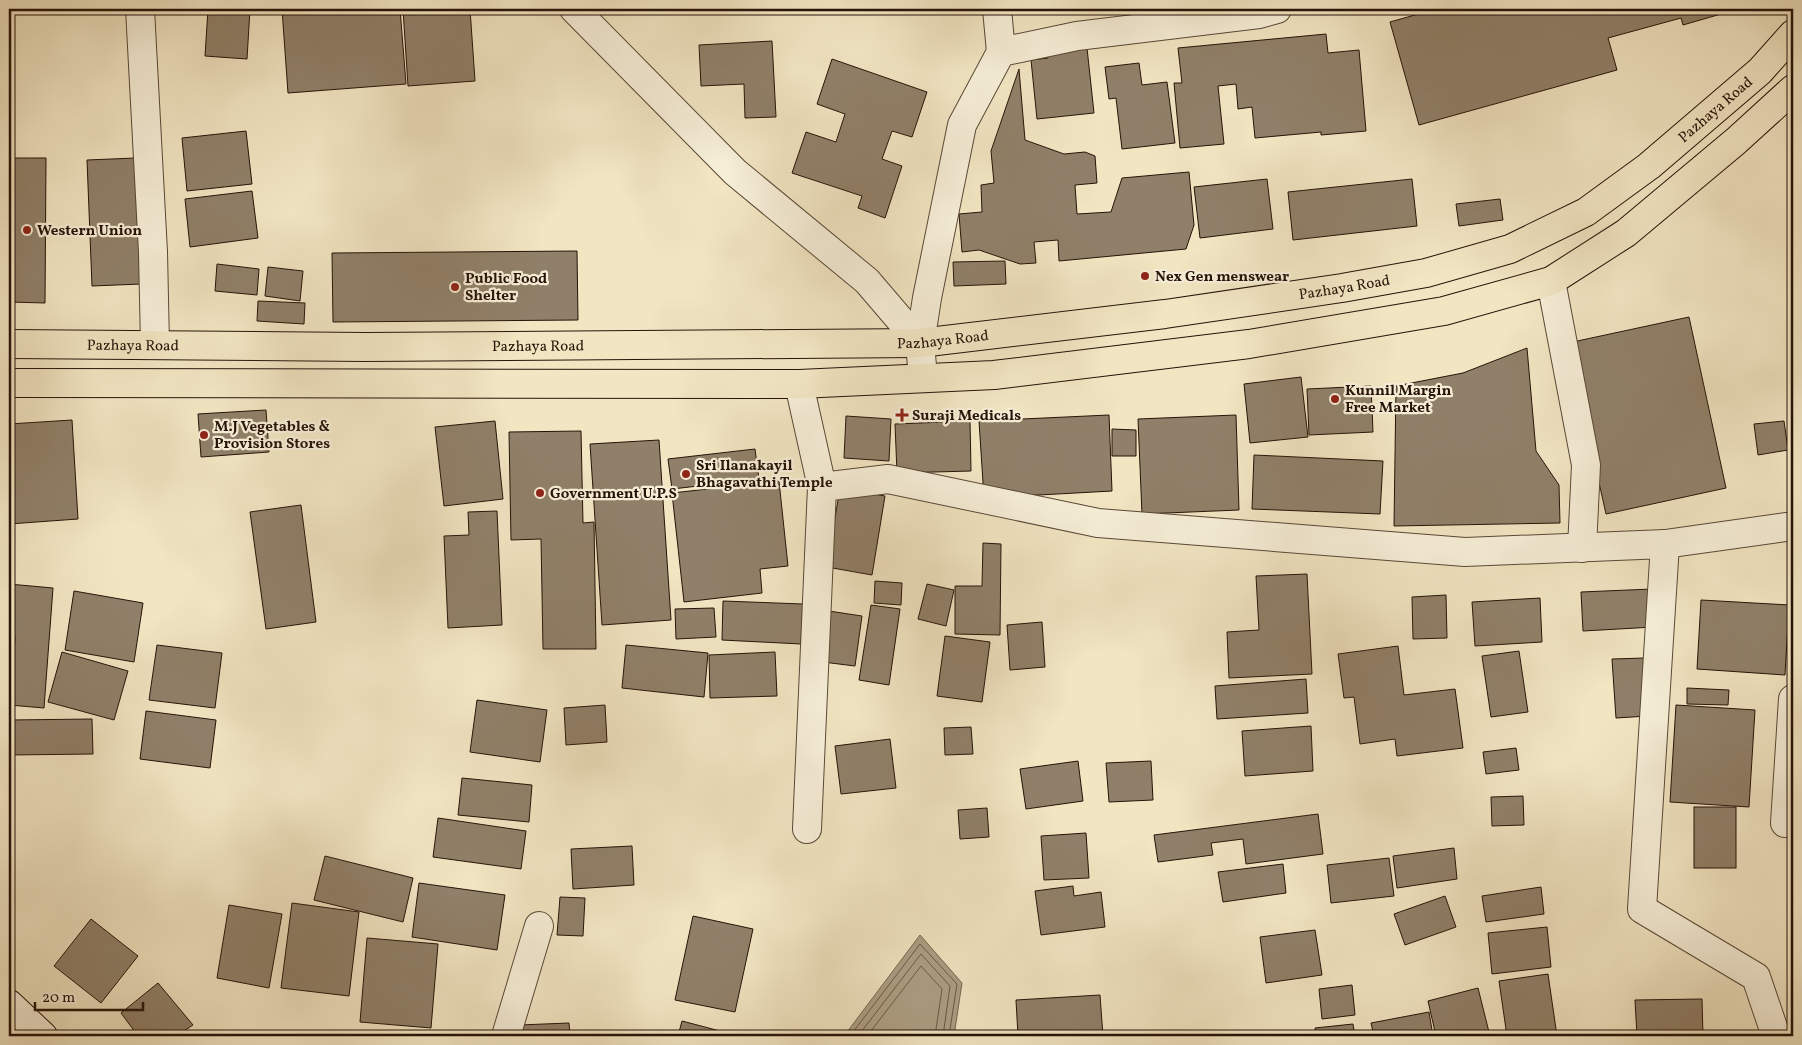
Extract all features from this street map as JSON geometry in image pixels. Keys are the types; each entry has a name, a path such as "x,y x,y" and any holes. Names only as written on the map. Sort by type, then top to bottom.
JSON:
{"main road":[{"name":"Pazhaya Road","path":"9,344 375,347 920,343 1165,314 1342,288 1426,273 1510,249 1586,212 1649,166 1760,71 1793,34"},
{"path":"9,383 799,384 994,374 1249,344 1444,311 1551,281 1626,233 1736,141 1793,89"}],"street":[{"path":"140,9 153,252 155,345"},
{"path":"574,9 734,172 868,281 920,343"},
{"path":"923,378 920,343 927,298 962,125 1001,52 997,9"},
{"path":"1001,52 1077,36 1259,14 1277,9"},
{"path":"1551,281 1586,465 1582,548"},
{"path":"799,384 822,488 807,829"},
{"path":"822,488 888,479 1098,523 1464,552 1665,544 1793,526"},
{"path":"1665,544 1642,909 1756,977 1776,1036"},
{"path":"1784,823 1793,699"},
{"path":"506,1036 539,926"},
{"path":"9,1004 39,1035"}],"water":[{"path":"920,935 962,983 954,1036 844,1036"}],"building":[{"path":"208,9 250,9 247,59 205,56"},
{"path":"282,9 400,9 406,84 288,93"},
{"path":"403,9 470,9 475,81 408,86"},
{"path":"1436,9 1720,9 1721,14 1683,25 1681,18 1608,38 1617,70 1419,125 1390,22"},
{"path":"1326,34 1328,53 1359,50 1366,131 1321,135 1321,132 1255,138 1252,107 1238,109 1236,84 1218,86 1224,144 1180,148 1174,83 1182,83 1178,48"},
{"path":"772,41 776,117 745,118 744,84 701,86 699,45"},
{"path":"1087,48 1094,113 1037,119 1031,60 1048,58 1047,52"},
{"path":"832,59 927,92 912,137 892,131 882,159 902,166 885,218 858,208 862,196 792,173 806,132 836,142 845,114 817,104"},
{"path":"1139,63 1142,85 1167,82 1175,143 1122,149 1116,98 1109,99 1105,67"},
{"path":"1019,69 1025,140 1064,154 1085,152 1095,156 1097,183 1075,185 1077,214 1111,212 1122,178 1189,172 1194,225 1186,249 1059,261 1058,240 1034,242 1036,263 1020,264 979,250 962,252 959,214 982,212 981,185 994,183 991,151"},
{"path":"246,131 252,184 187,191 182,138"},
{"name":"Western Union","path":"9,158 46,158 45,303 9,302"},
{"path":"135,158 141,284 92,286 87,160"},
{"path":"1267,179 1273,229 1200,238 1194,187"},
{"path":"1412,179 1417,226 1293,240 1288,192"},
{"path":"252,191 258,238 190,247 185,199"},
{"path":"1500,199 1503,220 1459,226 1456,204"},
{"name":"Public Food Shelter","path":"577,251 578,320 333,322 332,253"},
{"path":"1005,261 1006,284 954,286 953,262"},
{"path":"217,264 259,269 257,295 215,291"},
{"path":"268,267 303,271 300,301 265,296"},
{"path":"258,301 305,303 304,324 257,321"},
{"path":"1689,317 1726,488 1606,514 1568,343"},
{"path":"1527,348 1536,451 1559,485 1560,523 1394,526 1396,386 1463,373"},
{"path":"1301,377 1308,437 1250,443 1244,384"},
{"path":"1371,386 1373,432 1309,435 1307,389"},
{"path":"266,410 269,452 201,457 198,414"},
{"path":"1109,415 1112,491 984,498 979,421"},
{"path":"1236,415 1239,510 1142,514 1138,419"},
{"path":"846,416 891,419 889,461 844,458"},
{"path":"72,420 78,519 9,524 9,424"},
{"path":"495,421 503,499 444,506 435,427"},
{"path":"970,421 971,471 897,473 895,424"},
{"path":"1784,421 1788,450 1758,455 1754,424"},
{"path":"1112,429 1136,430 1136,456 1112,456"},
{"path":"581,431 583,523 594,522 596,649 543,649 541,539 511,540 509,432"},
{"path":"659,440 671,620 602,625 590,444"},
{"path":"755,449 759,479 672,489 668,459"},
{"path":"1254,455 1383,461 1380,514 1252,509"},
{"path":"779,481 788,566 760,569 762,593 684,602 672,493"},
{"path":"840,488 885,496 872,575 827,567"},
{"path":"301,505 316,622 266,629 250,512"},
{"path":"497,511 502,625 448,628 444,536 469,535 468,512"},
{"path":"983,543 1001,544 1000,635 955,634 955,586 982,586"},
{"path":"1307,574 1312,674 1229,678 1227,632 1259,630 1256,576"},
{"path":"875,581 902,583 901,605 874,603"},
{"path":"9,584 53,588 44,708 9,705 9,652 14,652 15,637 9,636"},
{"path":"927,584 954,590 946,626 918,619"},
{"path":"1652,589 1654,627 1583,631 1581,592"},
{"path":"74,591 143,603 134,662 65,650"},
{"path":"1446,595 1447,638 1413,639 1412,597"},
{"path":"1540,598 1542,642 1475,646 1472,602"},
{"path":"1701,600 1789,605 1785,675 1697,669"},
{"path":"723,601 803,604 801,644 722,640"},
{"path":"871,605 900,609 889,685 859,680"},
{"path":"714,608 716,637 676,639 675,609"},
{"path":"822,610 862,616 855,666 815,661"},
{"path":"1042,622 1045,667 1010,670 1007,625"},
{"path":"945,636 990,642 982,702 937,696"},
{"path":"157,645 222,653 215,708 149,700"},
{"path":"626,645 708,653 704,697 622,688"},
{"path":"1398,646 1404,695 1455,689 1463,748 1397,756 1395,739 1360,744 1354,697 1344,698 1338,654"},
{"path":"1519,651 1528,712 1491,717 1482,656"},
{"path":"62,652 128,671 114,720 48,702"},
{"path":"775,652 777,696 710,698 709,655"},
{"path":"1645,658 1648,716 1616,718 1612,659"},
{"path":"1306,679 1308,713 1217,719 1215,686"},
{"path":"1687,688 1729,690 1728,705 1687,704"},
{"path":"477,700 547,710 540,762 470,752"},
{"path":"605,705 607,742 566,745 564,708"},
{"path":"1676,705 1755,710 1749,807 1670,802"},
{"path":"146,711 216,720 210,768 140,759"},
{"path":"92,719 93,754 9,755 9,720"},
{"path":"1311,726 1313,771 1245,776 1242,731"},
{"path":"971,727 973,754 945,755 944,728"},
{"path":"890,739 896,788 841,794 835,746"},
{"path":"1516,748 1519,770 1486,774 1483,752"},
{"path":"1078,761 1083,801 1026,809 1020,769"},
{"path":"1151,761 1153,800 1109,802 1106,763"},
{"path":"462,778 532,785 529,822 458,815"},
{"path":"1523,796 1524,825 1492,826 1491,797"},
{"path":"1694,807 1736,807 1736,868 1694,868"},
{"path":"987,808 989,837 960,839 958,810"},
{"path":"1318,814 1323,854 1246,864 1243,839 1211,843 1213,855 1158,862 1154,835"},
{"path":"438,818 526,831 521,869 433,857"},
{"path":"1086,833 1089,878 1044,880 1041,836"},
{"path":"632,846 634,885 573,889 571,849"},
{"path":"1454,848 1457,879 1397,888 1393,856"},
{"path":"325,856 413,878 403,922 314,900"},
{"path":"1389,858 1394,896 1331,903 1327,865"},
{"path":"1283,864 1286,893 1223,902 1218,872"},
{"path":"419,883 505,895 497,950 412,937"},
{"path":"1073,886 1074,896 1101,892 1105,927 1041,935 1035,891"},
{"path":"1541,887 1544,914 1486,922 1482,896"},
{"path":"1445,896 1456,927 1405,945 1394,914"},
{"path":"560,897 585,898 583,936 557,935"},
{"path":"292,903 359,912 349,996 281,988"},
{"path":"229,905 282,914 269,988 217,978"},
{"path":"693,916 753,929 735,1012 675,1000"},
{"path":"91,919 138,956 101,1003 54,966"},
{"path":"1547,927 1551,967 1492,974 1488,933"},
{"path":"1315,930 1322,975 1266,983 1260,937"},
{"path":"367,938 438,944 431,1028 360,1022"},
{"path":"1548,974 1557,1036 1507,1036 1499,981"},
{"path":"158,983 193,1025 176,1036 138,1036 121,1013"},
{"path":"1352,985 1355,1015 1322,1019 1319,989"},
{"path":"1478,988 1490,1036 1436,1036 1428,1001"},
{"path":"1100,995 1103,1036 1018,1036 1016,1000"},
{"path":"1702,999 1703,1036 1637,1036 1635,1000"},
{"path":"1429,1012 1433,1036 1374,1036 1371,1023"},
{"path":"682,1021 739,1036 678,1036"},
{"path":"569,1023 570,1036 519,1036 519,1025"},
{"path":"1353,1024 1355,1036 1316,1036 1315,1028"}],"place":[{"name":"Western Union","path":"27,230"},
{"name":"Nex Gen menswear","path":"1145,276"},
{"name":"Public Food Shelter","path":"455,287"},
{"name":"Kunnil Margin Free Market","path":"1335,399"},
{"name":"Suraji Medicals","path":"902,415"},
{"name":"M.J Vegetables & Provision Stores","path":"204,435"},
{"name":"Sri Ilanakayil Bhagavathi Temple","path":"686,474"},
{"name":"Government U.P.S","path":"540,493"}]}
